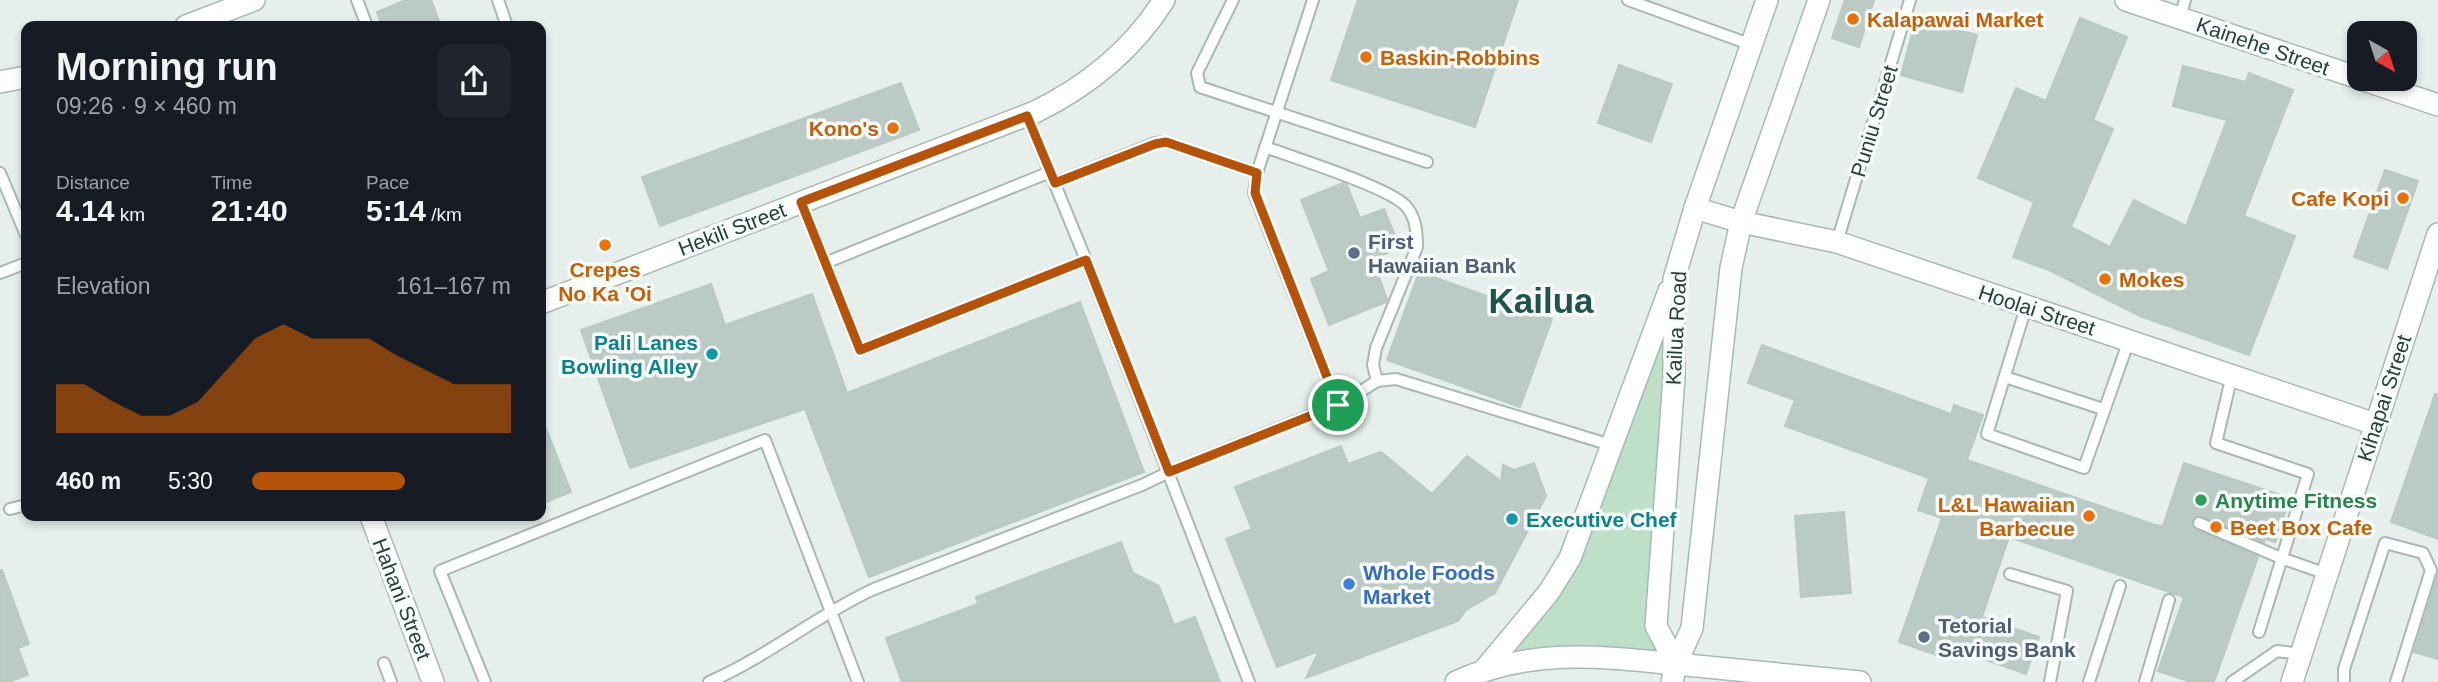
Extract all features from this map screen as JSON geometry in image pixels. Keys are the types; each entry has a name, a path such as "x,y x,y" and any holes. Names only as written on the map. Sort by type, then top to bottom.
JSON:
{"street":[{"path":"199,21 254,0"},
{"name":"Hekili Street","path":"546,301 1027,116 1068,96 1098,75 1129,46 1164,0"},
{"name":"Kailua Road","path":"1674,673 1656,626 1674,377 1674,279 1695,208 1767,0"},
{"path":"1674,673 1692,628 1731,268 1741,222 1819,0"},
{"name":"Kainehe Street","path":"2126,0 2182,9 2347,73"},
{"path":"0,82 21,78"},
{"name":"Kainehe Street","path":"2399,91 2438,104"},
{"name":"Hoolai Street","path":"1695,208 1741,222 1837,243 2375,424"},
{"name":"Kihapai Street","path":"2292,682 2438,234"},
{"path":"1485,669 1549,592 1570,558 1614,446 1646,349 1674,279"},
{"name":"Hahani Street","path":"373,521 433,682"},
{"path":"1456,682 1485,669 1531,658 1559,657 1674,673 1860,682"}],"lane":[{"path":"357,0 365,21"},
{"path":"498,0 505,21"},
{"path":"1233,0 1197,73 1197,82 1205,89 1427,162"},
{"path":"1313,0 1257,173 1255,193 1338,405"},
{"path":"1628,0 1752,45"},
{"name":"Puniu Street","path":"1837,243 1910,0"},
{"path":"1027,116 1086,260 1249,682"},
{"path":"1055,183 1166,142 1257,173"},
{"path":"1265,147 1389,193 1411,213 1417,247 1376,348 1373,365 1377,381"},
{"path":"825,263 1050,172"},
{"path":"0,173 21,223"},
{"path":"801,202 860,350 1086,260"},
{"path":"0,273 21,265"},
{"path":"2025,307 1987,434 2084,468 2129,340"},
{"path":"2232,375 2216,443 2308,474 2259,632"},
{"path":"2004,377 2103,410"},
{"path":"709,682 874,589 1142,485 1338,405 1377,381 1396,379 1614,446"},
{"path":"485,682 440,571 765,440 858,682"},
{"path":"10,509 21,506"},
{"path":"2199,523 2281,558 2327,574"},
{"path":"2344,682 2344,670 2385,543 2423,553 2431,570 2396,682"},
{"path":"2010,574 2067,591 2050,682"},
{"path":"2090,682 2120,586"},
{"path":"2146,682 2169,600"},
{"path":"2232,682 2277,651 2301,654"},
{"path":"384,663 391,682"}],"green space":[{"path":"1674,279 1656,622 1676,664 1485,669 1549,592"}],"building":[{"path":"406,0 431,0 439,21 380,21 377,12"},
{"path":"1358,0 1518,0 1475,127 1331,80"},
{"name":"Kalapawai Market","path":"1845,0 1874,0 1859,47 1832,38"},
{"path":"2080,18 2127,37 2093,120 2113,129 2071,227 2110,247 2134,200 2186,226 2227,120 2173,106 2183,66 2246,82 2249,73 2293,90 2244,216 2295,236 2249,355 2140,316 2049,270 2013,257 2034,202 1978,178 2016,88 2046,101"},
{"path":"1916,19 1977,35 1962,92 1901,75"},
{"path":"1619,65 1672,84 1651,142 1598,123"},
{"path":"901,83 919,130 660,226 642,177"},
{"path":"2385,170 2418,181 2387,269 2354,257"},
{"name":"First Hawaiian Bank","path":"1343,183 1347,185 1360,218 1384,209 1400,248 1372,259 1386,302 1329,325 1311,279 1329,271 1301,200"},
{"path":"1419,272 1552,319 1520,407 1387,360"},
{"path":"711,284 725,325 812,294 847,393 1080,302 1144,472 869,577 805,409 630,468 581,330"},
{"path":"1762,345 1951,414 1954,405 1983,415 1967,460 2155,525 2163,526 2184,463 2290,498 2275,542 2265,539 2264,542 2201,516 2195,516 2192,521 2196,530 2258,557 2214,682 2191,682 2158,671 2184,597 2009,537 1982,617 2039,637 2026,674 1946,646 1942,657 1899,642 1942,518 1918,510 1929,478 1785,426 1795,400 1748,383"},
{"path":"2435,394 2438,395 2438,539 2391,522"},
{"path":"546,429 571,492 546,502"},
{"name":"Whole Foods Market","path":"1341,446 1348,464 1381,452 1432,494 1467,456 1501,481 1503,465 1514,470 1534,463 1546,496 1495,593 1466,610 1458,621 1306,678 1319,651 1277,667 1226,539 1252,529 1235,487"},
{"path":"1844,512 1851,593 1801,597 1795,516"},
{"path":"1121,542 1133,573 1159,586 1174,625 1195,617 1220,682 902,682 886,638 978,604 976,597"},
{"path":"0,570 29,644 18,648 28,675 8,682 0,682"},
{"path":"2438,574 2438,659 2414,652"}],"place":[{"name":"Kalapawai Market","path":"1853,19"},
{"name":"Baskin-Robbins","path":"1366,57"},
{"name":"Kono's","path":"893,128"},
{"name":"Cafe Kopi","path":"2403,198"},
{"name":"Crepes No Ka 'Oi","path":"605,245"},
{"name":"First Hawaiian Bank","path":"1354,253"},
{"name":"Mokes","path":"2105,279"},
{"name":"Pali Lanes Bowling Alley","path":"712,354"},
{"name":"Anytime Fitness","path":"2201,500"},
{"name":"L&L Hawaiian Barbecue","path":"2089,516"},
{"name":"Executive Chef","path":"1512,519"},
{"name":"Beet Box Cafe","path":"2216,527"},
{"name":"Whole Foods Market","path":"1349,584"},
{"name":"Tetorial Savings Bank","path":"1924,637"}],"district":[{"name":"Kailua","path":"1541,300"}],"route":[{"path":"1027,116 1055,183 1166,142 1257,173 1255,193 1338,405 1169,472 1086,260 860,350 801,202 1027,116"}]}
